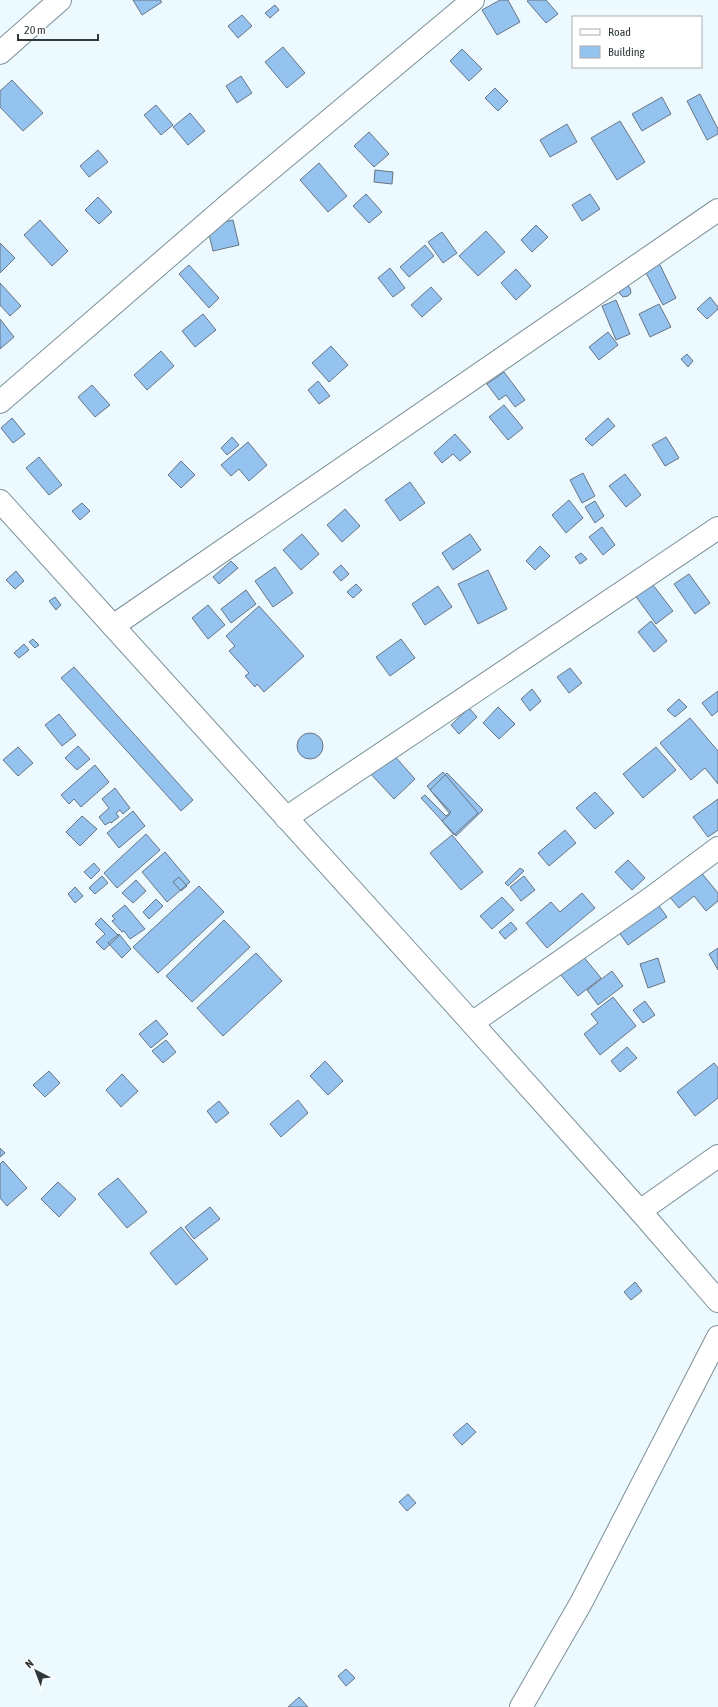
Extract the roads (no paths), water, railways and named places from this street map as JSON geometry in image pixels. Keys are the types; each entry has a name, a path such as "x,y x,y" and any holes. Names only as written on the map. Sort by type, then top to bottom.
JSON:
{"street":[{"path":"0,53 60,0"},
{"path":"0,402 229,204 473,0"},
{"path":"113,626 718,210"},
{"path":"0,501 472,1023 640,1211 718,1301"},
{"path":"286,818 718,528"},
{"path":"472,1023 651,898 718,848"},
{"path":"640,1211 718,1156"},
{"path":"521,1707 580,1603 718,1336"}]}
